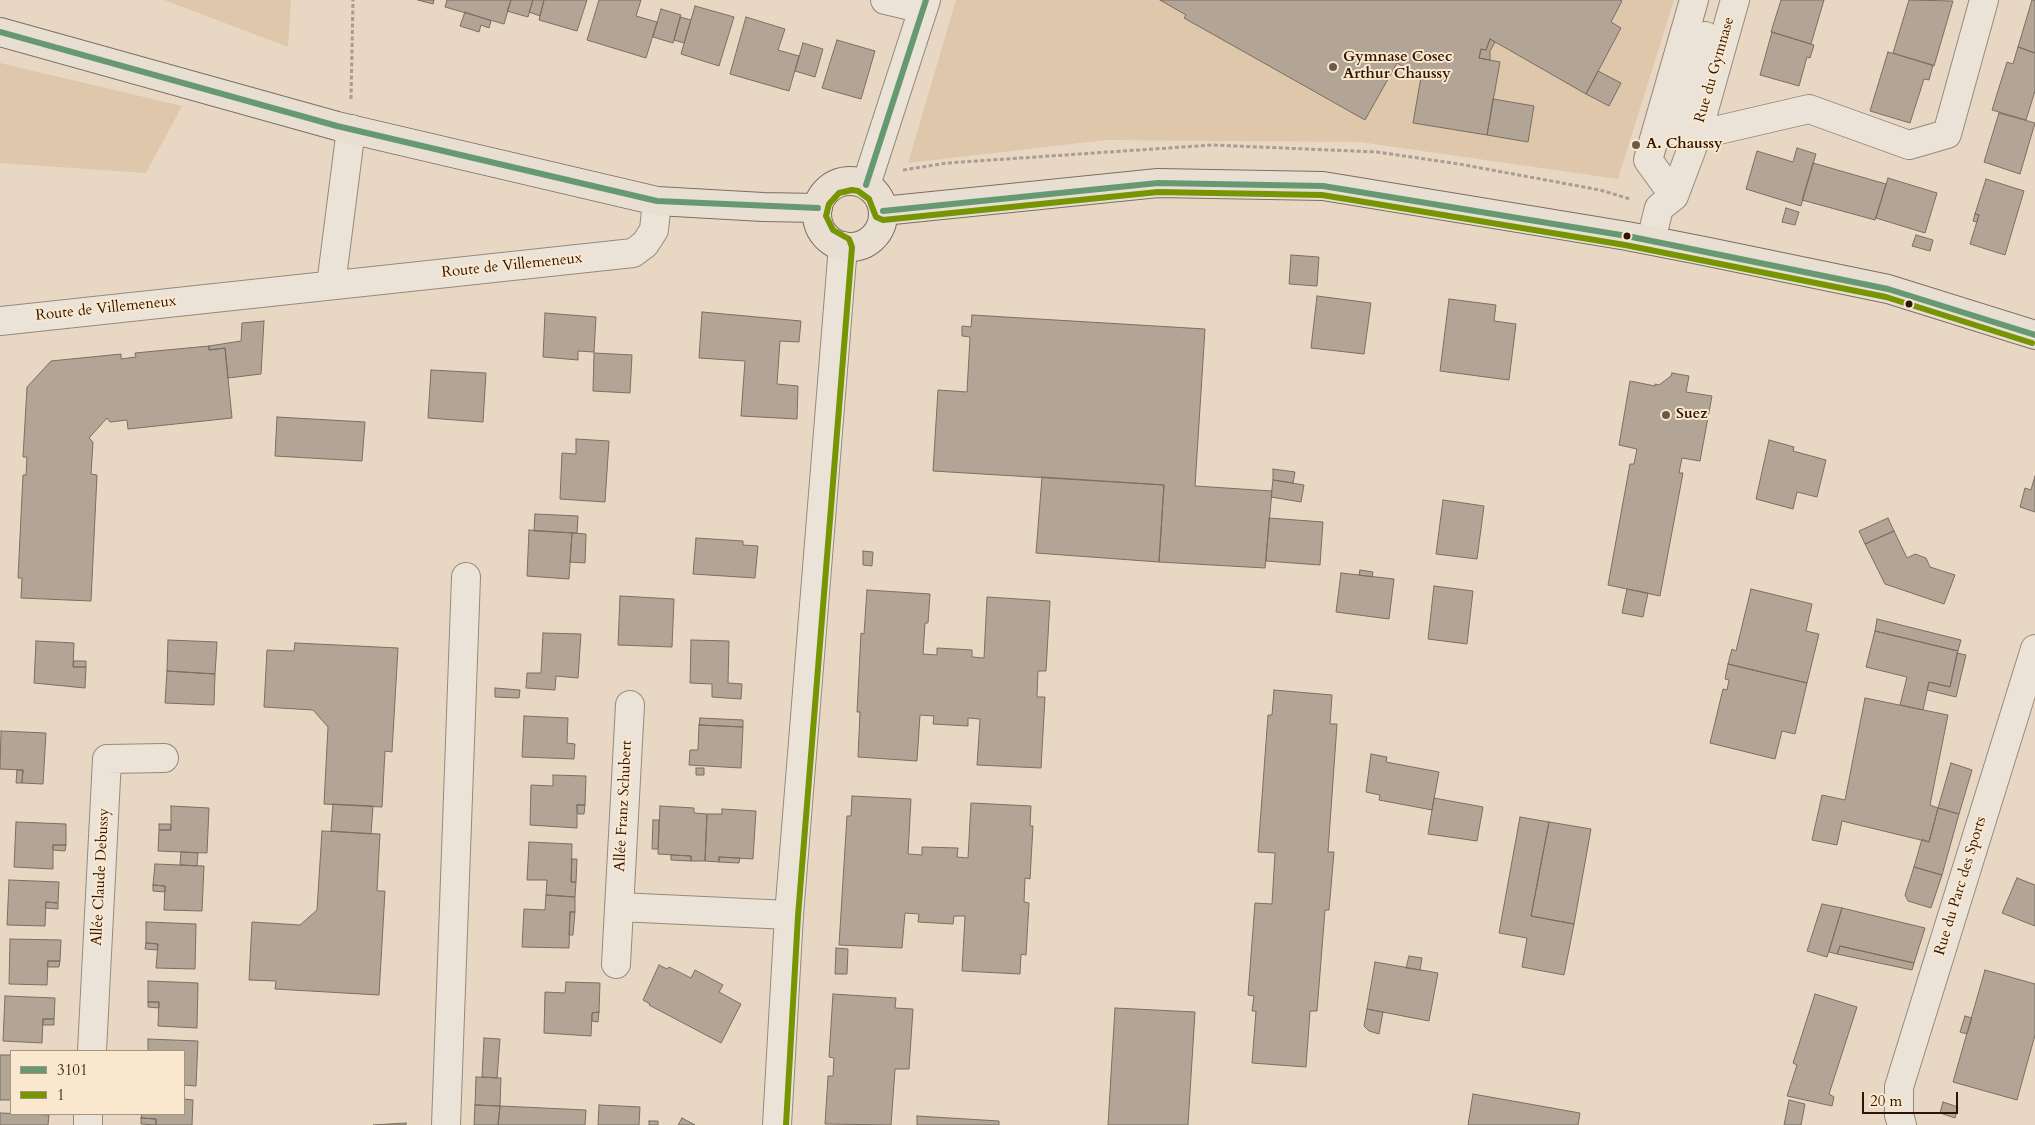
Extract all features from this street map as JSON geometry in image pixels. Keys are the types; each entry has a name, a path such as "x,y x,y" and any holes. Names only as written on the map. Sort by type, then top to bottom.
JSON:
{"main road":[{"path":"0,32 350,129 657,201 763,208 818,208"},
{"path":"852,181 866,185 876,194 881,202 883,211 879,230 872,239 854,247 843,246 834,242 826,236 818,218 818,208 821,199 834,186 852,181"},
{"path":"883,211 1158,183 1323,186 1652,240 1888,290 2035,335"}],"street":[{"path":"866,185 924,5 885,0"},
{"path":"1674,196 1648,160 1694,0"},
{"name":"Rue du Gymnase","path":"1674,196 1669,162 1677,126 1715,0"},
{"name":"Rue du Gymnase","path":"1652,240 1659,208 1674,196 1697,135 1735,0"},
{"path":"1697,135 1809,109 1909,145 1947,134 1984,0"},
{"path":"331,285 350,129"},
{"name":"Route de Villemeneux","path":"0,321 633,253 644,244 654,230 657,201"},
{"path":"777,1125 789,915 843,246"},
{"path":"446,1125 466,577"},
{"name":"Rue du Parc des Sports","path":"1902,1125 1899,1115 1899,1087 2035,649"},
{"name":"Allée Franz Schubert","path":"616,964 630,705"},
{"name":"Allée Claude Debussy","path":"92,1050 107,759 164,758"},
{"path":"619,907 789,915"}],"path":[{"path":"350,129 354,0"}],"shaded area":[{"path":"164,0 291,0 288,47"},
{"path":"956,0 1674,0 1618,179 1360,142 1106,140 908,163"},
{"path":"0,63 182,106 146,173 0,163"}],"building":[{"path":"418,0 434,0 433,4"},
{"path":"447,0 511,0 504,24 445,7"},
{"path":"511,0 533,0 528,17 507,11"},
{"path":"533,0 544,0 540,16 529,12"},
{"path":"544,0 587,0 577,31 539,20"},
{"path":"599,0 641,0 636,16 657,22 646,58 587,40"},
{"name":"Gymnase Cosec Arthur Chaussy","path":"1160,0 1622,1 1611,22 1621,28 1586,94 1490,39 1486,50 1481,49 1479,58 1500,62 1487,135 1413,123 1421,77 1397,63 1365,120 1184,18 1186,15"},
{"path":"1781,0 1824,0 1811,44 1771,32"},
{"path":"1909,0 1953,1 1934,66 1893,53"},
{"path":"2032,0 2035,0 2035,53 2018,47"},
{"path":"695,6 734,17 719,66 681,54"},
{"path":"661,9 681,15 673,43 653,37"},
{"path":"465,12 491,21 489,28 481,25 479,32 460,26"},
{"path":"680,17 691,20 684,43 674,40"},
{"path":"746,17 785,29 778,50 799,56 789,91 730,74"},
{"path":"1772,32 1814,45 1810,58 1807,57 1799,86 1760,75"},
{"path":"1490,39 1495,42 1490,51 1490,60 1479,58 1481,49 1486,50"},
{"path":"837,40 875,51 861,99 822,88"},
{"path":"803,43 823,49 815,77 795,71"},
{"path":"2018,47 2035,53 2035,91 2026,120 1992,110 2007,62 2013,64"},
{"path":"1888,52 1933,65 1929,80 1924,79 1910,123 1870,111"},
{"path":"1598,71 1621,83 1609,106 1586,94"},
{"path":"1493,99 1534,106 1528,142 1487,135"},
{"path":"1999,113 2035,123 2020,174 1984,162"},
{"path":"1797,148 1816,154 1801,206 1746,189 1757,151 1793,162"},
{"path":"1813,163 1886,184 1875,220 1802,200"},
{"path":"1888,178 1937,193 1925,233 1876,218"},
{"path":"1986,179 2024,191 2005,255 1970,244 1979,215 1975,214"},
{"path":"1786,208 1799,212 1795,225 1782,222"},
{"path":"1975,214 1979,215 1977,222 1973,221"},
{"path":"1916,235 1933,240 1930,251 1912,246"},
{"path":"1291,255 1319,257 1317,286 1289,284"},
{"path":"1317,296 1371,303 1364,354 1311,348"},
{"path":"1449,299 1496,305 1494,321 1516,324 1509,380 1440,371"},
{"path":"702,312 801,321 799,342 780,341 777,384 798,386 797,419 741,416 745,361 699,358"},
{"path":"545,313 596,317 594,352 578,351 578,360 543,357"},
{"path":"972,315 1205,329 1195,486 1272,491 1265,568 1159,562 1164,485 933,471 938,390 967,392 970,337 962,336 962,326 971,327"},
{"path":"264,321 261,374 228,378 225,348 209,350 209,346 241,341 242,323"},
{"path":"209,346 209,350 225,348 232,418 128,429 127,420 110,422 107,418 89,438 93,442 91,474 97,475 91,601 21,598 22,578 18,578 23,475 26,475 27,457 23,457 27,387 51,361 121,354 121,359 136,357 135,353"},
{"path":"594,353 632,355 630,393 593,391"},
{"path":"431,370 486,373 483,422 428,418"},
{"path":"1672,373 1689,376 1686,392 1712,396 1700,461 1682,458 1679,473 1683,473 1660,596 1608,585 1630,464 1634,464 1637,449 1619,445 1630,381 1655,386 1655,384 1659,385 1671,376"},
{"path":"277,417 365,422 362,461 275,456"},
{"path":"576,439 609,441 605,502 560,499 562,453 576,454"},
{"path":"1769,440 1794,447 1793,451 1826,460 1817,497 1797,492 1793,509 1756,499"},
{"path":"1273,469 1295,472 1293,483 1273,480"},
{"path":"2035,476 2035,512 2020,507 2025,488 2031,490"},
{"path":"1042,477 1164,485 1159,562 1036,553"},
{"path":"1273,480 1304,485 1301,502 1271,497"},
{"path":"1443,500 1484,506 1477,559 1436,554"},
{"path":"535,514 578,516 577,533 534,531"},
{"path":"1269,518 1323,522 1320,565 1266,561"},
{"path":"1888,518 1894,531 1865,544 1859,531"},
{"path":"529,530 572,533 569,579 527,576"},
{"path":"1894,531 1907,558 1915,554 1926,558 1930,567 1955,575 1944,604 1885,584 1865,544"},
{"path":"572,533 586,534 585,563 570,562"},
{"path":"696,538 743,541 743,545 758,546 755,578 693,574"},
{"path":"863,551 873,552 872,566 863,565"},
{"path":"1360,570 1373,572 1372,577 1359,575"},
{"path":"1341,573 1394,579 1389,619 1336,612"},
{"path":"1434,586 1473,591 1467,644 1428,639"},
{"path":"1627,589 1648,593 1643,617 1622,613"},
{"path":"1751,589 1812,604 1806,631 1819,634 1807,683 1728,664 1732,649 1736,651"},
{"path":"867,590 930,594 928,623 925,623 923,654 937,655 937,648 972,650 972,657 984,658 987,597 1050,601 1046,671 1038,671 1037,697 1045,697 1041,768 977,765 980,719 968,718 968,726 933,724 934,716 920,715 917,761 858,757 860,712 857,712 861,633 864,634"},
{"path":"620,596 674,599 672,647 618,645"},
{"path":"1877,619 1961,640 1958,651 1875,631"},
{"path":"1875,631 1958,651 1950,687 1929,682 1923,710 1900,705 1907,677 1866,667"},
{"path":"543,633 581,634 578,678 556,676 555,690 526,688 527,673 541,673"},
{"path":"168,640 217,642 215,674 167,671"},
{"path":"691,640 729,641 728,683 742,684 741,699 712,697 712,684 690,683"},
{"path":"36,641 74,643 73,667 86,667 85,688 34,683"},
{"path":"295,643 398,648 392,752 385,751 382,807 324,804 328,727 313,710 264,707 267,650 294,651"},
{"path":"1957,653 1966,655 1956,697 1927,690 1929,682 1950,687"},
{"path":"74,661 86,661 86,667 73,667"},
{"path":"1728,664 1807,683 1795,734 1782,731 1775,759 1710,743 1723,689 1727,690 1729,680 1725,679"},
{"path":"167,671 215,674 214,705 165,703"},
{"path":"495,688 520,690 519,698 495,697"},
{"path":"1274,690 1332,695 1330,724 1337,724 1328,852 1334,852 1329,910 1325,910 1317,1011 1310,1011 1306,1067 1252,1063 1256,1011 1252,1011 1254,996 1248,995 1255,903 1272,904 1275,853 1258,852 1268,715 1272,715"},
{"path":"1865,698 1948,715 1930,805 1938,808 1929,842 1842,821 1837,845 1812,840 1822,795 1845,800"},
{"path":"524,716 568,718 567,743 575,744 574,759 522,757"},
{"path":"700,718 743,720 743,727 699,725"},
{"path":"699,725 743,727 741,768 689,765 690,750 698,750"},
{"path":"1,731 46,733 43,784 22,783 23,770 0,769"},
{"path":"1371,754 1387,757 1386,762 1439,772 1432,810 1379,800 1380,795 1366,792"},
{"path":"1951,763 1972,770 1959,814 1938,808"},
{"path":"696,768 704,768 704,775 696,775"},
{"path":"17,770 23,770 22,783 16,783"},
{"path":"553,775 586,776 585,805 577,805 577,828 530,825 531,785 553,786"},
{"path":"852,796 911,799 908,854 922,855 922,847 958,848 957,857 968,858 971,803 1031,806 1030,826 1033,826 1030,879 1025,878 1024,902 1029,903 1026,955 1021,954 1020,974 962,971 965,916 954,916 953,924 918,922 919,914 905,913 902,948 839,945 847,816 851,816"},
{"path":"1434,798 1483,807 1477,841 1428,834"},
{"path":"333,804 373,806 371,834 331,831"},
{"path":"577,805 585,805 584,814 578,814"},
{"path":"171,806 209,808 207,853 158,851 159,830 171,830"},
{"path":"660,806 694,808 694,813 707,814 705,861 691,861 691,856 658,854"},
{"path":"1938,808 1959,814 1942,875 1914,867 1922,839 1929,842"},
{"path":"722,809 756,811 753,859 719,857 719,862 705,861 707,814 722,814"},
{"path":"1520,817 1549,822 1531,916 1574,924 1564,975 1522,967 1527,938 1499,933"},
{"path":"653,820 659,820 658,849 652,849"},
{"path":"16,822 66,824 66,845 53,845 53,869 14,867"},
{"path":"1549,822 1591,829 1574,924 1531,916"},
{"path":"159,824 170,824 171,830 159,830"},
{"path":"322,831 380,834 377,891 385,891 379,995 275,989 276,981 249,980 252,922 300,925 317,910"},
{"path":"529,842 572,844 571,882 576,882 575,897 546,895 547,880 527,880"},
{"path":"53,845 66,845 65,851 53,850"},
{"path":"181,852 198,853 197,866 180,865"},
{"path":"671,855 691,856 691,861 671,860"},
{"path":"719,857 740,858 739,863 719,862"},
{"path":"572,859 577,859 576,882 571,882"},
{"path":"155,864 204,866 202,911 164,910 165,886 153,885"},
{"path":"1914,867 1942,875 1931,908 1908,901 1905,895"},
{"path":"2017,878 2035,885 2035,926 2002,913"},
{"path":"9,880 59,882 58,903 46,902 45,926 7,925"},
{"path":"153,885 165,886 165,892 153,891"},
{"path":"546,895 575,897 575,912 570,912 569,948 522,947 524,909 545,910"},
{"path":"46,902 58,903 58,909 45,908"},
{"path":"1822,904 1842,908 1827,957 1807,951"},
{"path":"1842,908 1925,928 1914,963 1840,946 1837,954 1829,952"},
{"path":"570,912 575,912 573,935 569,935"},
{"path":"146,922 196,924 195,969 156,968 158,944 146,943"},
{"path":"10,939 61,940 60,961 48,961 47,985 9,984"},
{"path":"146,943 158,944 157,950 145,949"},
{"path":"1840,946 1914,963 1912,970 1837,954"},
{"path":"836,948 848,949 847,974 835,974"},
{"path":"1409,956 1422,958 1420,970 1406,968"},
{"path":"48,961 60,961 59,967 47,967"},
{"path":"1375,962 1438,973 1429,1021 1367,1009"},
{"path":"659,965 667,969 669,967 691,978 695,970 723,985 719,992 741,1004 721,1043 643,1000"},
{"path":"1985,970 2035,984 2035,1035 2017,1100 1953,1082"},
{"path":"148,981 198,983 197,1028 158,1026 159,1002 148,1002"},
{"path":"566,982 600,983 599,1012 592,1013 591,1036 544,1033 545,992 565,993"},
{"path":"833,994 896,998 895,1008 913,1009 909,1069 895,1069 891,1125 825,1124 828,1076 833,1076 834,1058 829,1057"},
{"path":"1815,994 1857,1007 1829,1094 1834,1097 1832,1106 1787,1096 1797,1065 1793,1063"},
{"path":"5,996 55,998 54,1019 43,1019 42,1043 3,1041"},
{"path":"148,1002 159,1002 159,1008 148,1007"},
{"path":"1115,1008 1195,1012 1188,1125 1108,1125"},
{"path":"1367,1009 1383,1012 1379,1034 1369,1031 1364,1026"},
{"path":"599,1012 598,1022 592,1021 592,1013"},
{"path":"1965,1016 1972,1018 1967,1034 1960,1032"},
{"path":"43,1019 54,1019 54,1025 43,1025"},
{"path":"484,1038 500,1039 497,1078 482,1077"},
{"path":"148,1039 198,1041 196,1086 185,1085 185,1050 148,1050"},
{"path":"0,1055 10,1055 10,1100 0,1100"},
{"path":"476,1077 501,1078 500,1106 475,1105"},
{"path":"1473,1094 1580,1113 1578,1125 1468,1125"},
{"path":"185,1099 193,1100 192,1125 156,1125 156,1119 141,1118 142,1115 185,1115"},
{"path":"1789,1100 1805,1104 1801,1125 1784,1125"},
{"path":"1943,1102 1958,1107 1955,1118 1940,1113"},
{"path":"475,1105 500,1106 498,1125 474,1125"},
{"path":"599,1105 640,1107 639,1125 598,1125"},
{"path":"500,1106 586,1110 585,1125 498,1125"},
{"path":"0,1113 10,1113 10,1115 49,1115 48,1125 0,1125"},
{"path":"917,1116 999,1121 999,1125 917,1125"},
{"path":"141,1118 156,1119 156,1125 141,1124"},
{"path":"682,1118 695,1125 678,1125"},
{"path":"649,1121 658,1121 658,1125 649,1125"},
{"path":"406,1123 406,1125 373,1125"}],"transit line":[{"name":"3101","path":"866,185 926,0"},
{"name":"3101","path":"0,32 337,126 657,201 818,208"},
{"name":"3101","path":"883,211 1158,183 1323,186 1627,236 1888,289 2035,335"},
{"name":"1","path":"786,1125 798,916 852,247 849,239 833,230 826,216 829,204 839,193 852,190 858,191 869,199 876,217 883,220 1158,192 1322,195 1625,245 1886,297 2032,343"}],"place":[{"name":"Gymnase Cosec Arthur Chaussy","path":"1333,67"},
{"name":"A. Chaussy","path":"1636,145"},
{"name":"Suez","path":"1666,415"}]}
